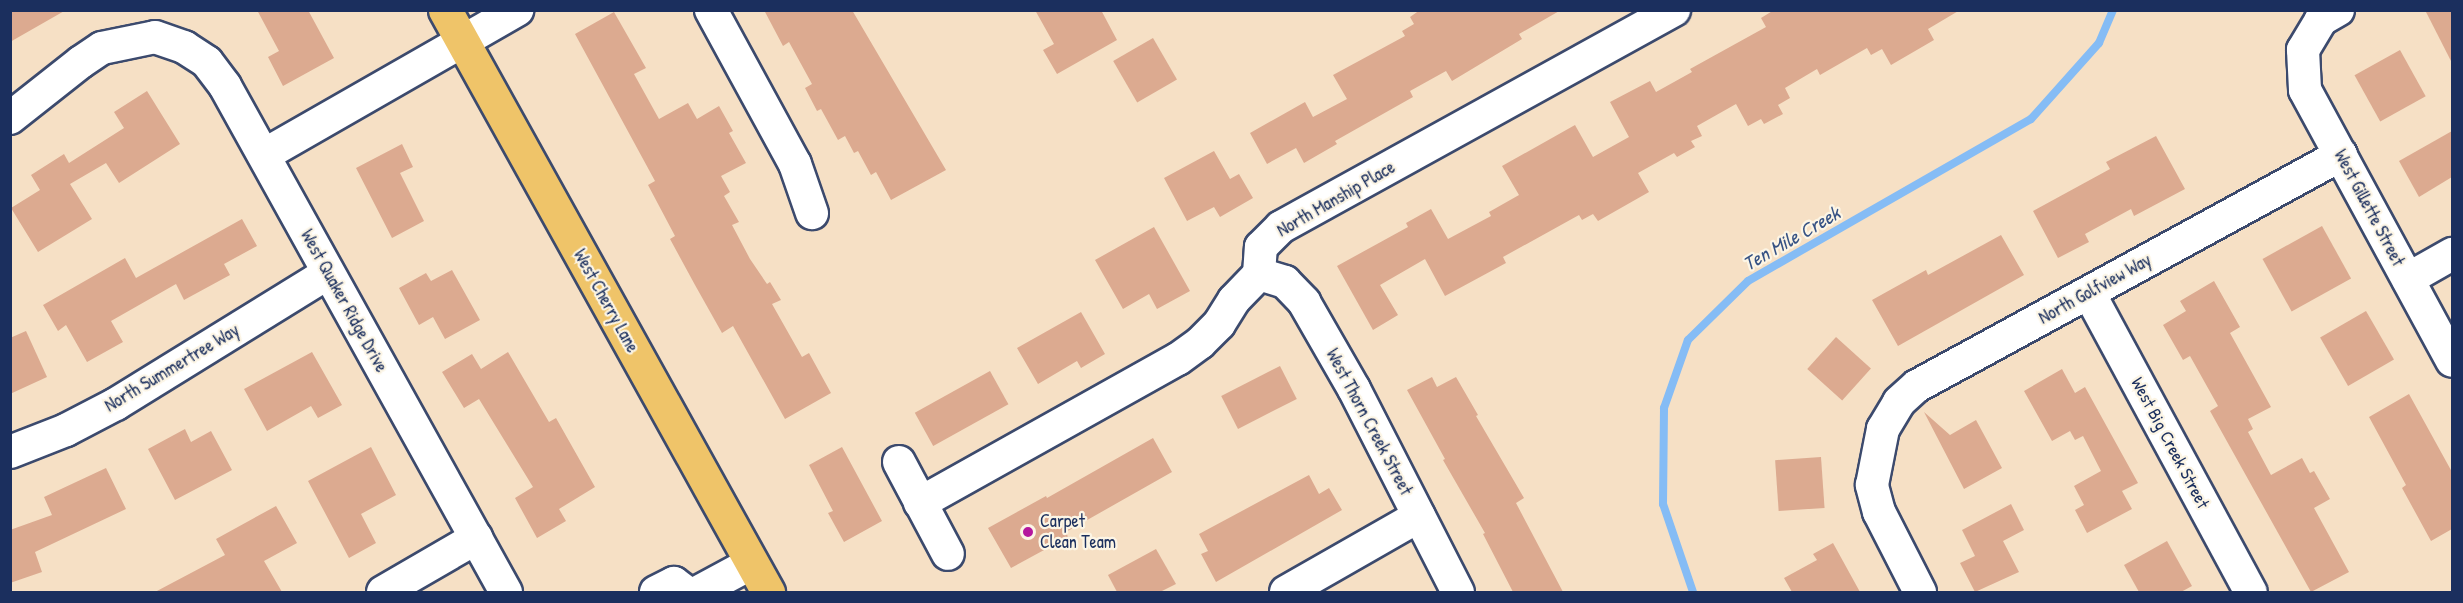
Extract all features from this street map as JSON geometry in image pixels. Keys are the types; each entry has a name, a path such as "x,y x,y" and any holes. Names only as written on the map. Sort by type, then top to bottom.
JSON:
{"main road":[{"name":"West Cherry Lane","path":"444,10 768,592"}],"street":[{"path":"264,154 517,10"},
{"path":"711,10 795,164 812,213"},
{"name":"North Manship Place","path":"1259,274 1262,247 1281,227 1674,10"},
{"name":"West Gillette Street","path":"2338,10 2321,20 2303,50 2305,90 2452,361"},
{"name":"West Quaker Ridge Drive","path":"10,118 102,48 155,38 184,47 207,62 225,86 264,154 506,592"},
{"name":"North Golfview Way","path":"1920,592 1879,512 1872,485 1877,450 1883,429 1894,411 1917,386 2341,155"},
{"path":"2408,279 2452,254"},
{"name":"North Summertree Way","path":"10,452 66,430 116,404 328,273"},
{"path":"920,503 1178,359 1200,343 1219,324 1234,300 1259,274"},
{"name":"West Thorn Creek Street","path":"1259,274 1285,282 1304,302 1354,389 1458,592"},
{"name":"West Big Creek Street","path":"2089,293 2251,592"},
{"path":"899,462 948,554"},
{"path":"1286,592 1419,516"},
{"path":"383,592 476,538"},
{"path":"698,592 752,563"},
{"path":"656,592 674,583 687,592"}],"building":[{"path":"10,10 66,10 10,42"},
{"path":"257,10 308,10 334,58 283,86 268,57 279,51"},
{"path":"764,10 852,10 946,170 891,200 876,172 871,175 858,151 854,153 845,136 838,140 821,109 817,111 805,88 812,84 789,42 783,46"},
{"path":"1035,10 1101,10 1117,40 1057,74 1043,50 1054,44"},
{"path":"1420,10 1561,10 1519,34 1522,39 1452,81 1446,71 1410,91 1413,97 1335,141 1337,144 1304,163 1296,148 1267,164 1250,133 1305,102 1313,117 1347,99 1333,75 1405,36 1402,31 1414,24 1410,17"},
{"path":"1774,10 1960,10 1928,29 1934,40 1891,65 1882,49 1871,55 1867,48 1820,75 1817,69 1785,88 1790,98 1778,105 1783,114 1764,124 1761,119 1748,126 1736,104 1697,126 1702,136 1691,141 1695,147 1677,157 1674,153 1638,173 1649,192 1598,221 1593,214 1582,220 1579,215 1503,257 1506,263 1445,296 1425,259 1380,285 1398,315 1373,330 1337,266 1408,227 1406,223 1431,209 1448,239 1491,216 1489,212 1519,195 1502,166 1575,125 1593,157 1629,137 1610,102 1650,81 1656,92 1692,72 1690,69 1766,27 1761,18"},
{"path":"2425,10 2452,10 2452,63"},
{"path":"614,12 646,68 634,74 659,119 688,103 697,119 719,106 733,131 729,133 746,163 721,176 730,192 724,196 739,222 732,225 750,259 767,284 770,282 781,300 772,304 802,357 809,353 831,393 785,419 733,326 722,333 695,285 670,239 675,236 648,185 655,181 575,34"},
{"path":"1153,38 1177,80 1137,103 1113,61"},
{"path":"2400,50 2426,96 2380,122 2355,75"},
{"path":"147,91 180,144 119,183 106,163 70,184 92,219 38,252 11,208 40,190 31,175 64,154 69,163 124,128 114,112"},
{"path":"2452,131 2452,177 2419,197 2399,161"},
{"path":"2156,136 2185,189 2134,216 2131,209 2085,234 2089,242 2058,258 2033,211 2110,169 2106,162"},
{"path":"402,144 413,167 400,173 424,221 392,238 356,168"},
{"path":"1214,151 1230,179 1239,174 1253,198 1220,217 1214,207 1187,221 1164,178"},
{"path":"242,219 257,246 224,264 230,275 184,300 176,284 111,321 123,342 87,362 66,325 58,331 43,305 125,258 136,278"},
{"path":"2322,226 2351,278 2292,311 2263,259"},
{"path":"1154,227 1190,291 1157,309 1149,294 1123,309 1095,260"},
{"path":"2001,235 2024,275 1898,346 1872,300 1926,270 1928,275"},
{"path":"452,270 480,320 445,339 433,317 419,325 399,288 426,273 431,281"},
{"path":"2214,281 2240,327 2230,333 2271,407 2248,419 2253,429 2248,432 2271,475 2302,458 2310,473 2314,471 2330,499 2314,508 2349,572 2311,592 2210,411 2218,406 2190,356 2183,360 2163,325 2186,311 2180,301"},
{"path":"2366,311 2394,359 2348,386 2320,338"},
{"path":"1081,312 1105,354 1081,368 1077,361 1038,384 1017,348"},
{"path":"26,331 47,377 10,394 10,338"},
{"path":"1836,337 1871,368 1842,400 1807,369"},
{"path":"312,352 342,405 318,418 311,406 267,431 244,389"},
{"path":"508,352 549,422 556,418 595,487 559,509 566,521 537,538 515,498 533,487 479,399 464,408 442,372 472,354 481,369"},
{"path":"1280,366 1297,399 1238,429 1221,396"},
{"path":"2062,369 2075,393 2085,387 2138,483 2122,491 2132,509 2087,533 2075,510 2084,505 2074,486 2101,471 2083,436 2075,440 2070,431 2052,441 2024,391"},
{"path":"990,371 1008,404 933,446 915,413"},
{"path":"1432,377 1437,387 1456,377 1524,498 1516,503 1563,592 1513,592 1483,534 1485,533 1443,460 1445,459 1407,390"},
{"path":"2409,394 2452,472 2452,529 2431,541 2402,488 2406,485 2369,417"},
{"path":"1924,412 1950,435 1976,420 2002,468 1964,489"},
{"path":"185,429 191,442 211,431 232,470 175,500 148,449"},
{"path":"1153,438 1172,472 1066,532 1068,537 1011,568 988,528 1046,496 1047,498"},
{"path":"371,447 396,495 361,514 376,543 349,558 308,481"},
{"path":"842,447 882,521 844,542 828,513 833,511 809,465"},
{"path":"1821,457 1825,508 1779,511 1775,460"},
{"path":"106,468 126,509 35,552 42,572 10,583 10,530 52,515 44,497"},
{"path":"1309,475 1319,494 1329,488 1342,510 1216,582 1201,554 1208,551 1199,534"},
{"path":"2011,504 2024,530 2003,541 2019,572 1975,592 1960,563 1975,556 1962,530"},
{"path":"276,506 297,543 264,561 282,592 155,592 225,555 216,539"},
{"path":"2167,541 2192,586 2181,592 2139,592 2124,565"},
{"path":"1833,543 1860,592 1792,592 1784,578 1817,560 1813,554"},
{"path":"1156,549 1176,584 1160,592 1117,592 1108,575"}],"waterway":[{"name":"Ten Mile Creek","path":"1693,592 1663,504 1664,408 1688,340 1748,281 2031,119 2099,43 2113,10"}],"place":[{"name":"Carpet Clean Team","path":"1028,532"}]}
